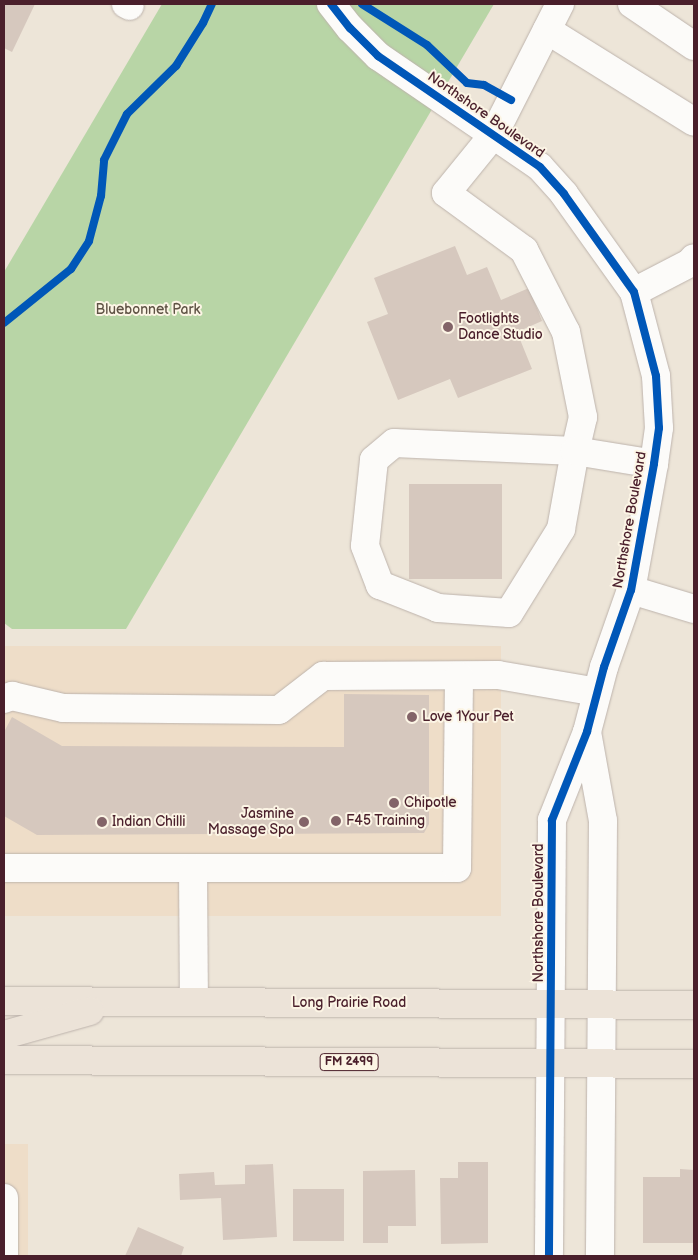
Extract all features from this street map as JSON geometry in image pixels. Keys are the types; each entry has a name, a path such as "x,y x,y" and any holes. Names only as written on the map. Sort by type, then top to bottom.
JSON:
{"main road":[{"name":"Long Prairie Road","path":"4,1001 694,1005"},
{"path":"4,1035 123,1002"},
{"name":"FM 2499","path":"4,1060 694,1064"}],"street":[{"name":"Northshore Boulevard","path":"331,4 350,28 378,56 540,167 564,194 634,292 656,376 658,428 654,464 631,590 597,692 587,732 552,820 549,1256"},
{"path":"560,4 494,134 446,193 524,250 566,332 583,417 575,451 561,529 509,613 438,608 380,585 365,546 374,460 394,443 575,451 654,464"},
{"path":"632,4 694,46"},
{"path":"547,30 694,122"},
{"path":"634,292 690,263 694,258"},
{"path":"631,590 694,609"},
{"path":"4,699 12,696 63,708 279,710 324,676 498,675 597,692"},
{"path":"4,868 457,868 459,676"},
{"name":"Northshore Boulevard","path":"587,732 603,821 600,1256"},
{"path":"193,868 194,1002"},
{"path":"4,1198 4,1256"}],"shaded area":[{"path":"4,646 501,646 501,916 4,916"},
{"path":"4,1144 28,1144 28,1256 4,1256"}],"green space":[{"name":"Bluebonnet Park","path":"162,4 494,4 126,629 12,629 4,623 4,272"}],"building":[{"path":"4,4 35,4 12,52 4,48"},
{"name":"Footlights Dance Studio","path":"455,246 467,275 487,267 501,300 529,288 542,321 517,332 532,369 458,398 450,379 398,400 367,322 388,314 374,278"},
{"path":"409,484 502,484 502,579 409,579"},
{"path":"344,694 429,695 429,824 424,833 37,835 4,816 4,732 12,717 62,746 344,747"},
{"path":"458,1162 488,1162 488,1243 441,1244 440,1178 458,1178"},
{"path":"273,1164 277,1237 223,1240 221,1198 180,1200 179,1174 214,1172 215,1185 245,1184 245,1165"},
{"path":"680,1169 694,1170 694,1243 643,1243 643,1177 680,1177"},
{"path":"415,1170 416,1226 388,1226 388,1243 363,1243 363,1171"},
{"path":"293,1189 344,1189 344,1241 293,1241"},
{"path":"138,1227 184,1247 181,1256 125,1256"}],"cycle path":[{"path":"4,323 71,269 89,241 101,196 104,160 127,114 176,66 203,23 212,4"},
{"path":"331,4 350,28 378,56 540,167 564,194 634,292 656,376 659,428 631,590 604,667 587,732 552,820 549,1256"},
{"path":"362,4 427,45 467,83 484,85 511,100"}],"place":[{"name":"Footlights Dance Studio","path":"448,327"},
{"name":"Love 1Your Pet","path":"412,717"},
{"name":"Chipotle","path":"394,803"},
{"name":"F45 Training","path":"336,821"},
{"name":"Indian Chilli","path":"102,822"},
{"name":"Jasmine Massage Spa","path":"304,822"}]}
